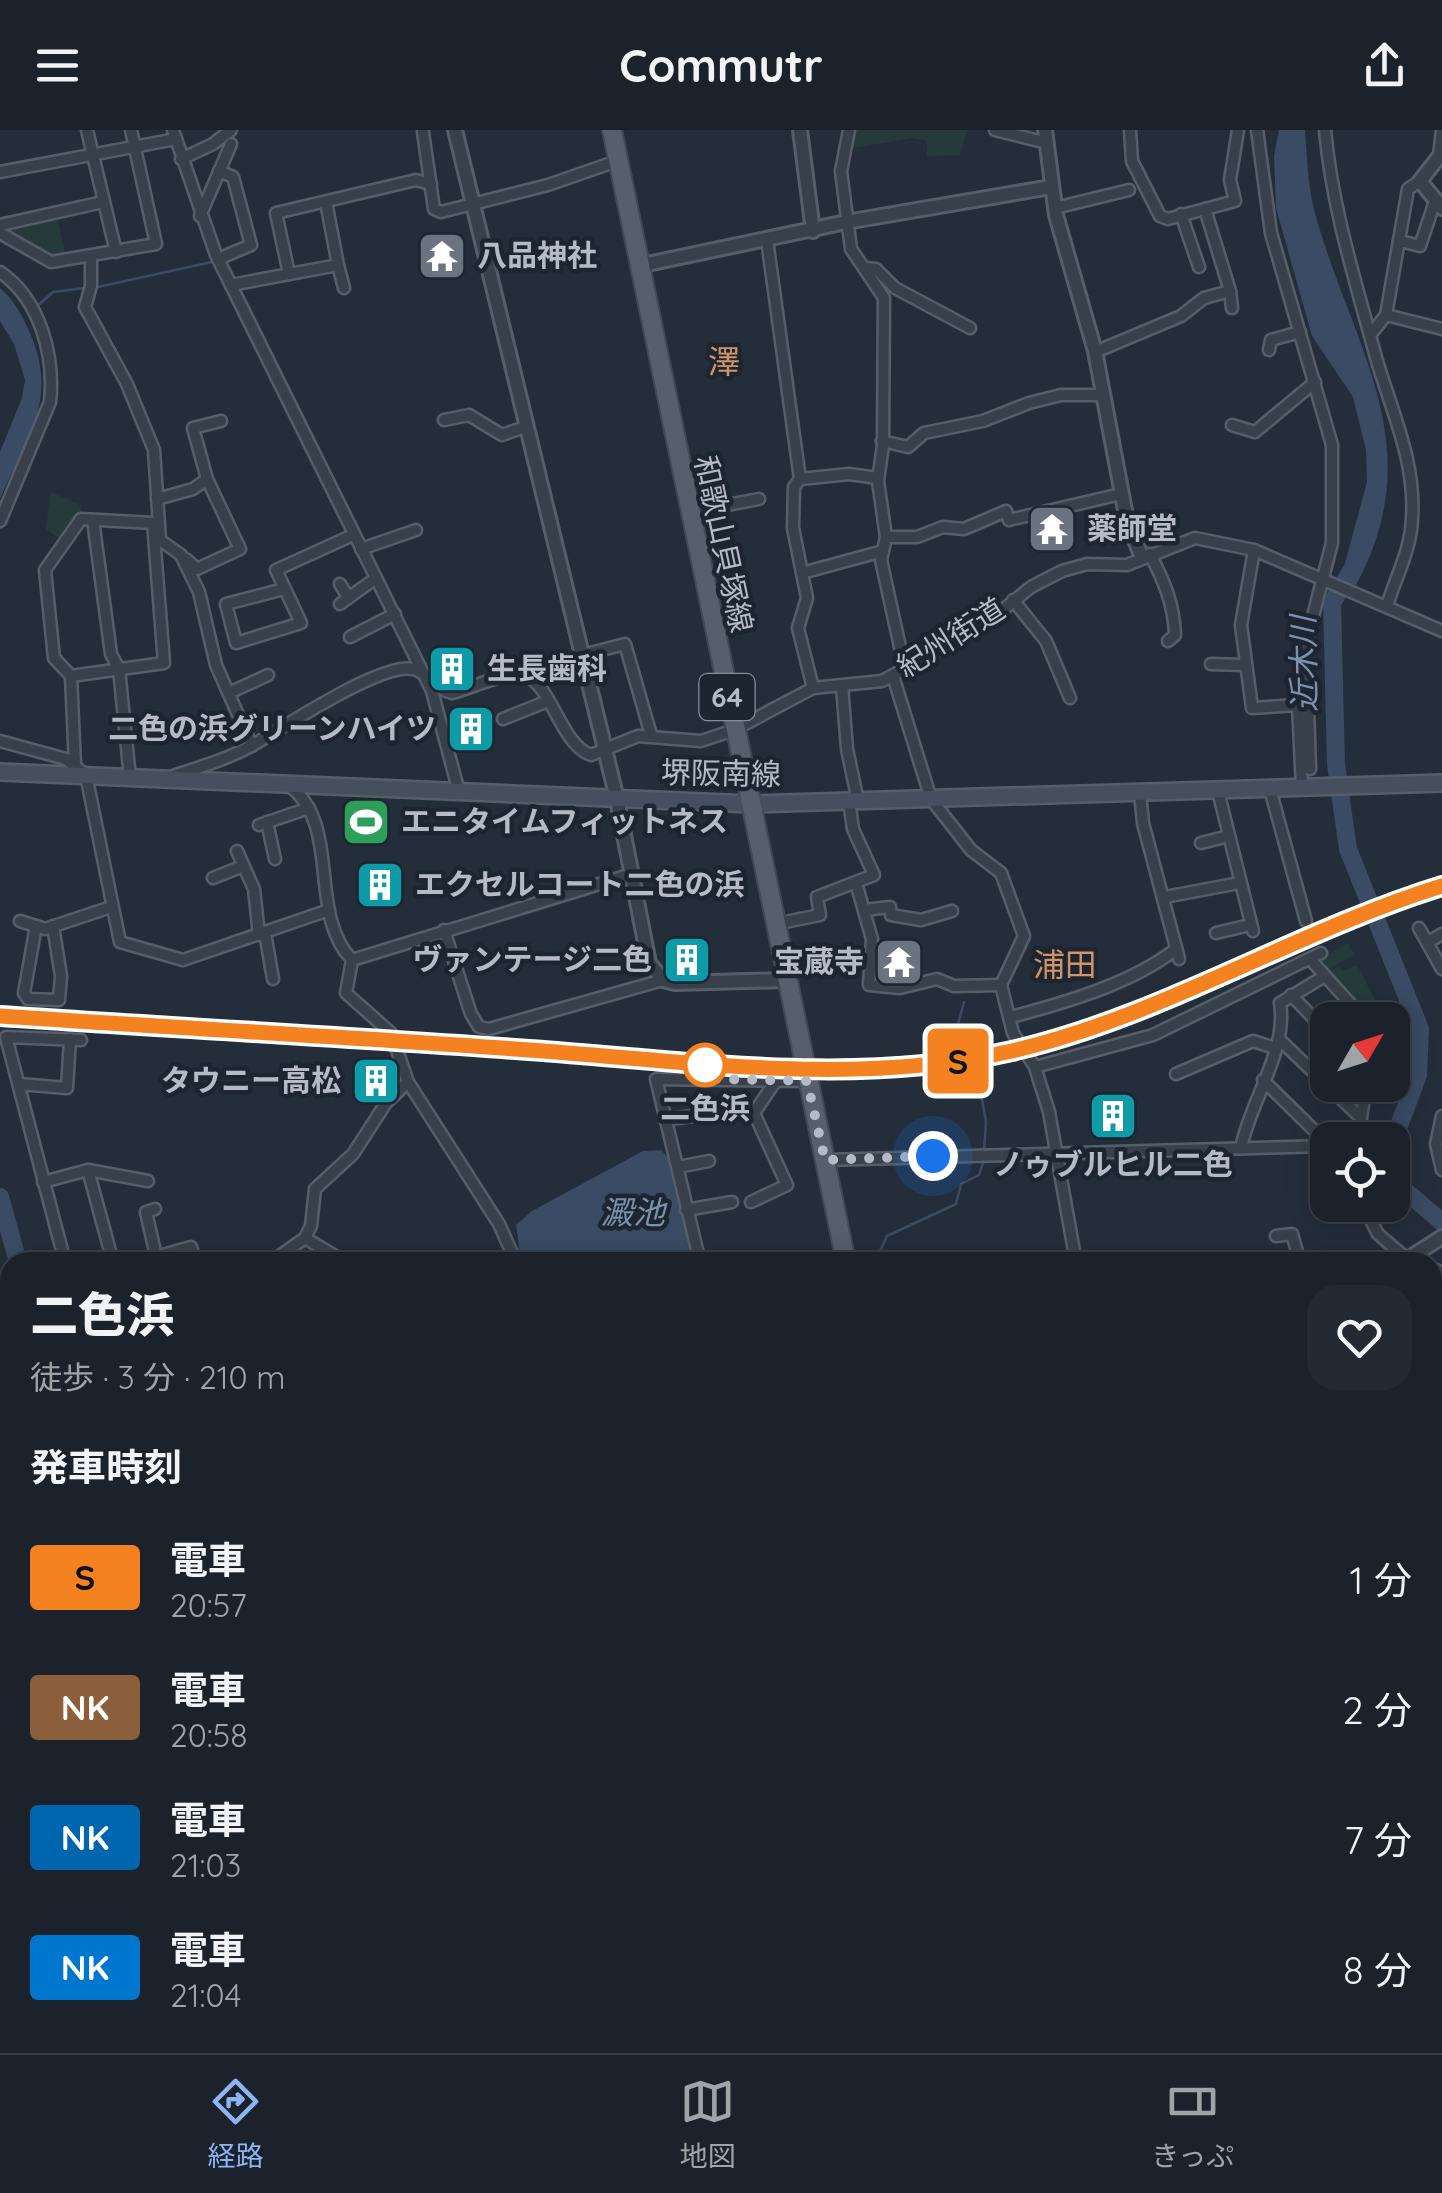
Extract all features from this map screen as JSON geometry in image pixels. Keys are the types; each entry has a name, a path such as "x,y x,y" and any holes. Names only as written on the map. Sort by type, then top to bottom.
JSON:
{"main road":[{"name":"和歌山貝塚線","path":"612,130 844,1252"},
{"name":"堺阪南線","path":"0,772 80,770 162,780 750,804 1442,783"}],"street":[{"path":"87,130 116,252"},
{"path":"0,233 51,262 156,244 130,130"},
{"path":"181,159 214,144 231,130"},
{"path":"455,130 617,799 648,963 664,980"},
{"path":"800,130 813,231"},
{"path":"849,130 841,170 846,222 854,256 884,298 878,478 886,537 883,552 893,619 909,664"},
{"path":"995,130 1029,142 1046,136 1054,208 1095,352 1122,494 1146,555 1168,588 1175,635 1168,641"},
{"path":"1130,130 1132,161 1160,216 1235,201 1230,180 1238,130"},
{"path":"1257,130 1271,233 1332,445 1332,542 1326,578 1306,643 1310,769"},
{"path":"1325,130 1330,188 1400,424 1412,488 1406,558 1384,604"},
{"path":"1371,334 1386,315 1408,189 1420,181 1441,154 1442,130"},
{"path":"422,132 438,211 548,185 617,161"},
{"path":"0,172 175,135 200,216 218,258 426,678 459,792"},
{"path":"200,216 231,144"},
{"path":"218,258 251,244 233,177 219,171"},
{"path":"289,274 276,213 416,180 431,184"},
{"path":"1400,242 1420,246 1440,206 1420,181"},
{"path":"638,266 846,222 1050,187"},
{"path":"1054,208 1130,190"},
{"path":"0,225 103,202"},
{"path":"326,202 344,288"},
{"path":"1204,208 1232,308"},
{"path":"1181,214 1199,267"},
{"path":"767,240 800,479 794,488 793,518 808,598 798,628 813,688"},
{"path":"91,256 85,306 139,410 154,450 162,546 197,569 240,548 207,479 193,428 221,421"},
{"path":"231,285 338,265"},
{"path":"864,268 876,269 895,288 970,328"},
{"path":"0,272 34,314 44,337 52,383 50,402 0,522"},
{"path":"1095,352 1181,316 1204,298 1230,290"},
{"path":"1386,315 1442,329"},
{"path":"1269,350 1271,340 1300,332"},
{"path":"1232,426 1255,432 1315,382"},
{"path":"882,440 908,447 924,433 982,421 1061,394 1104,394"},
{"path":"444,420 469,415 502,434 525,427"},
{"path":"800,479 849,474 878,478"},
{"path":"157,499 193,489 207,479"},
{"path":"886,537 917,537 942,526 964,530 1006,511 1010,520 1122,494"},
{"path":"688,512 759,498"},
{"path":"72,676 164,663 152,523 80,519 45,570 54,658 72,676 80,770 120,942 178,960 329,910"},
{"path":"94,520 111,654 119,669 130,778"},
{"path":"360,549 416,530"},
{"path":"284,590 226,604 236,642 301,623 276,570 353,535"},
{"name":"紀州街道","path":"604,749 652,735 689,744 734,730 813,688 866,685 893,676 983,626 1014,600 1062,571 1087,564 1127,565 1195,538 1254,550 1442,631"},
{"path":"1254,550 1241,624 1252,708 1298,704 1308,787"},
{"path":"802,573 883,552"},
{"path":"182,556 199,592 212,651 252,746"},
{"path":"340,584 344,600 376,578"},
{"path":"1014,600 1046,640 1070,698"},
{"path":"350,637 395,614"},
{"path":"582,655 625,644 652,735"},
{"path":"1210,664 1244,665"},
{"path":"162,780 252,746 319,706 391,672 413,669 452,693 522,675 534,681 576,746 591,754 604,749"},
{"path":"229,693 268,675"},
{"path":"893,676 931,799 955,833 1007,882 1024,936 1001,985 1018,1044 1035,1068 1048,1112 1074,1252"},
{"path":"774,924 820,915 817,897 874,875 854,829 842,686"},
{"path":"503,718 548,702"},
{"path":"0,741 66,758 80,770"},
{"path":"287,784 304,797 316,824 329,910 342,950 352,960"},
{"path":"1270,790 1306,922"},
{"path":"1216,933 1251,928 1218,791"},
{"path":"1010,1018 1064,1002 1177,954 1143,823 1140,793"},
{"path":"275,859 263,824 308,808"},
{"path":"1201,843 1229,836"},
{"path":"236,851 254,889 273,980"},
{"path":"213,878 243,866"},
{"path":"352,960 632,874"},
{"path":"856,882 872,939 869,985 900,988 937,979 954,986 1001,985"},
{"path":"1165,898 1239,883"},
{"path":"20,921 45,930 111,907"},
{"path":"864,910 890,907 891,915 921,920 952,911"},
{"path":"36,926 24,993 28,999 59,1000 62,976 53,926"},
{"path":"1419,928 1442,969"},
{"path":"444,930 471,1014 479,1027 489,1029 664,980 786,980"},
{"path":"1428,942 1442,934"},
{"path":"1035,1068 1152,1034 1315,956 1322,977 1347,1002"},
{"path":"352,960 346,993 391,1033 408,1082 460,1170 499,1224 512,1252"},
{"path":"1240,1148 1277,1044 1283,1018 1280,1003 1322,977"},
{"path":"1291,996 1310,1015"},
{"path":"19,1084 67,1088 76,1039 6,1037 61,1252"},
{"path":"1176,1074 1254,1041 1277,1044 1310,1073"},
{"path":"697,1252 659,1076 807,1081"},
{"path":"1263,1080 1310,1127"},
{"path":"285,1252 305,1238 311,1226 315,1189 353,1154 386,1103 408,1082"},
{"path":"751,1202 787,1185 754,1113 775,1082"},
{"path":"1344,1102 1360,1117"},
{"path":"1359,1122 1362,1102"},
{"path":"667,1119 702,1116"},
{"path":"1442,1116 1436,1144 1442,1170"},
{"path":"825,1160 1310,1146"},
{"path":"678,1167 709,1161"},
{"path":"43,1182 88,1170 148,1180"},
{"path":"88,1170 109,1252"},
{"path":"686,1210 732,1202"},
{"path":"155,1209 146,1212 155,1252"},
{"path":"1371,1222 1378,1234 1403,1252"},
{"path":"1276,1236 1292,1234 1297,1252"},
{"path":"1422,1252 1442,1236"},
{"path":"305,1238 328,1252"},
{"path":"170,1252 192,1246 194,1252"}],"green space":[{"path":"854,130 967,130 960,155 927,156 927,141 912,138 848,149"},
{"path":"57,217 66,257 49,257 6,234 6,227"},
{"path":"51,492 81,505 82,516 76,516 59,538 46,529"},
{"path":"876,942 893,943 891,967 874,967"},
{"path":"1348,943 1354,955 1323,972 1317,961"},
{"path":"1357,965 1376,1002 1350,1002 1324,975 1339,966 1342,971"}],"water":[{"path":"1279,130 1305,130 1315,213 1378,397 1386,441 1387,486 1378,534 1356,585 1341,578 1367,482 1366,450 1353,397 1312,336 1276,208 1274,156"},
{"path":"0,288 27,327 41,378 36,418 0,499 0,452 22,398 25,380 14,344 0,321"},
{"name":"澱池","path":"661,1150 674,1164 695,1252 520,1252 516,1225 532,1211 643,1151"}],"waterway":[{"path":"93,288 212,262"},
{"path":"34,309 53,292 85,288"},
{"name":"近木川","path":"1357,561 1332,603 1336,764 1348,849 1420,1029 1418,1075 1400,1122"},
{"path":"964,1002 958,1024 965,1047"},
{"path":"977,1071 986,1122 984,1152"},
{"path":"880,1252 887,1236 956,1204 961,1184 979,1175 984,1160"},
{"name":"近木川","path":"1410,1195 1442,1222"},
{"path":"0,1197 15,1252"}],"railway":[{"path":"0,1016 805,1070 922,1062 1036,1044 1112,1023 1358,917 1442,886"}],"train":[{"name":"S","path":"0,1016 781,1069 891,1068 1009,1051 1114,1022 1167,1002 1345,920 1442,886"}],"place":[{"name":"八品神社","path":"442,256"},
{"name":"薬師堂","path":"1052,529"},
{"name":"生長歯科","path":"452,669"},
{"name":"二色の浜グリーンハイツ","path":"471,729"},
{"name":"エニタイムフィットネス","path":"366,822"},
{"name":"エクセルコート二色の浜","path":"380,885"},
{"name":"ヴァンテージ二色","path":"687,960"},
{"name":"宝蔵寺","path":"899,962"},
{"name":"二色浜","path":"705,1065"},
{"name":"タウニー高松","path":"376,1081"},
{"name":"ノゥブルヒル二色","path":"1113,1116"}],"district":[{"name":"澤","path":"724,362"},
{"name":"浦田","path":"1065,965"}],"route":[{"path":"705,1065 716,1079 807,1081 825,1160 933,1156"}]}
